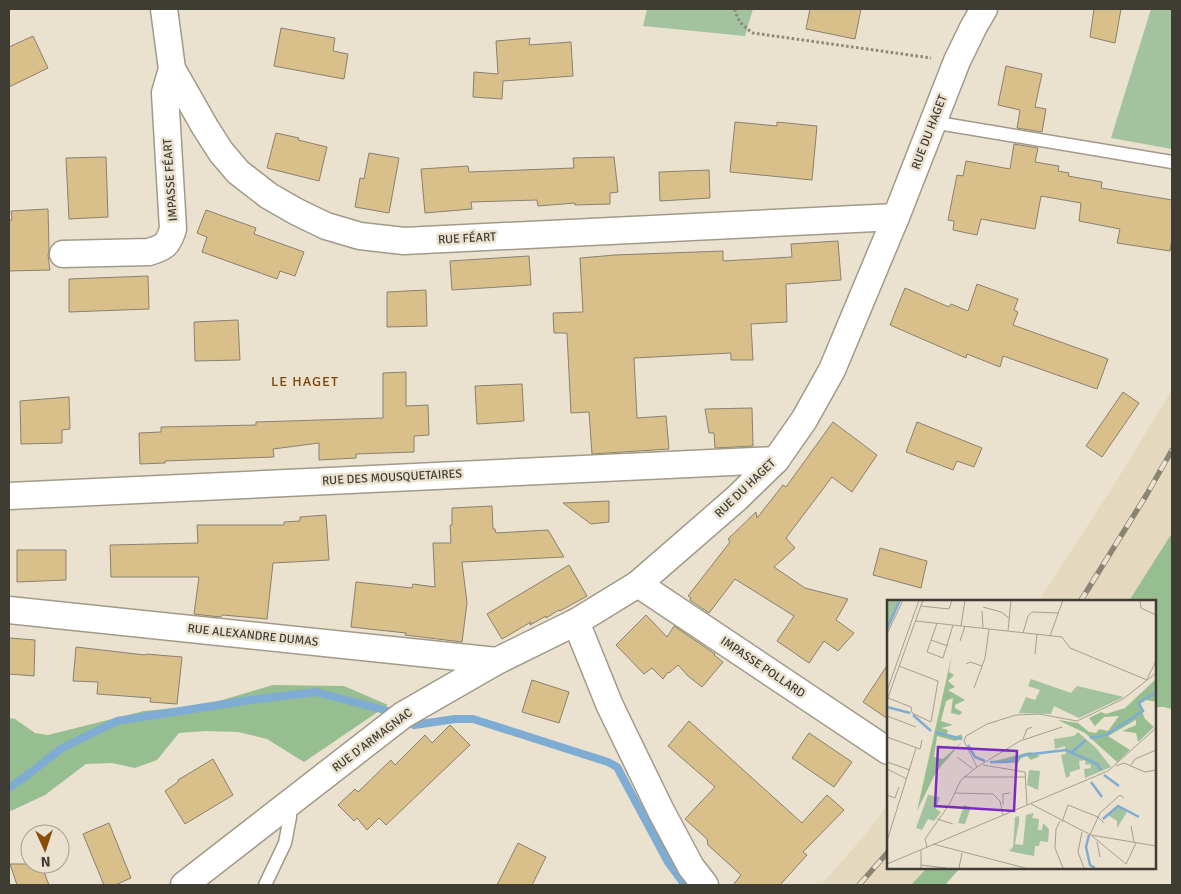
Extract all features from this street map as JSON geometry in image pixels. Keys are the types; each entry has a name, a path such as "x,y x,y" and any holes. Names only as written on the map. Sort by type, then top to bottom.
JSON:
{"street":[{"name":"RUE FÉART","path":"164,9 172,69 221,152 238,172 269,196 297,212 326,226 360,236 404,241 896,217"},
{"name":"RUE DU HAGET","path":"576,622 638,584 737,498 776,460 804,420 832,370 896,217 957,61 984,9"},
{"name":"IMPASSE FÉART","path":"63,254 149,252 163,248 170,238 173,229 165,93 172,69"},
{"name":"RUE DES MOUSQUETAIRES","path":"9,496 776,460"},
{"name":"IMPASSE POLLARD","path":"638,584 887,750"},
{"name":"RUE ALEXANDRE DUMAS","path":"9,610 497,660"},
{"name":"RUE D'ARMAGNAC","path":"184,885 403,715 497,660 576,622"},
{"path":"576,622 610,706 661,811 691,867 705,885"}],"lane":[{"path":"932,122 1172,162"},
{"path":"265,885 285,843 290,818 290,803"}],"path":[{"path":"735,9 743,27 754,33 957,61"}],"shaded area":[{"path":"1172,390 1172,533 1130,600 1039,600 1116,482"},
{"path":"887,806 887,869 926,869 911,885 821,885 867,833"}],"green space":[{"path":"647,9 753,9 745,36 643,26"},
{"path":"1151,9 1172,9 1172,149 1111,138"},
{"path":"1172,533 1172,709 1156,707 1156,600 1130,600"},
{"path":"273,685 344,686 388,705 304,762 267,739 238,732 205,731 179,733 157,760 135,768 112,763 86,764 45,795 9,811 9,718 15,719 35,733 48,735 144,711 212,703"},
{"path":"926,869 959,869 945,885 911,885"}],"building":[{"path":"810,9 861,9 855,39 806,29"},
{"path":"1094,9 1121,9 1115,43 1090,37"},
{"path":"281,28 335,38 333,51 348,54 344,79 274,66"},
{"path":"33,36 48,68 9,87 9,47"},
{"path":"530,38 529,45 571,42 573,76 503,81 502,99 473,97 474,72 498,74 496,41"},
{"path":"1006,66 1042,74 1035,107 1046,109 1042,132 1017,128 1020,110 998,105"},
{"path":"735,122 777,126 777,122 817,126 812,180 730,172"},
{"path":"276,133 327,147 319,181 267,168"},
{"path":"1014,144 1038,148 1035,162 1059,166 1058,171 1069,173 1068,176 1102,182 1101,188 1172,200 1172,239 1170,251 1117,243 1120,229 1079,221 1081,203 1041,196 1035,229 981,219 977,235 953,230 954,221 948,220 957,175 963,176 966,161 1010,169"},
{"path":"369,153 399,158 389,213 355,207 360,178 364,179"},
{"path":"106,157 108,217 69,219 66,158"},
{"path":"614,157 618,192 610,193 610,204 575,205 575,203 538,206 537,200 471,202 472,209 425,213 421,169 468,166 469,172 574,168 573,158"},
{"path":"709,170 710,198 660,201 659,172"},
{"path":"48,209 48,255 50,270 9,271 9,220 12,220 11,211"},
{"path":"206,210 256,228 254,234 304,252 295,276 280,271 277,279 202,252 207,237 197,233"},
{"path":"838,241 841,280 786,284 787,322 751,324 753,360 731,360 731,353 634,358 637,418 666,416 669,449 592,454 589,412 571,413 567,333 554,333 553,313 583,312 580,258 723,251 723,261 792,257 791,244"},
{"path":"529,256 531,285 452,290 450,261"},
{"path":"148,276 149,309 69,312 69,279"},
{"path":"977,284 1018,299 1014,310 1018,312 1013,325 1108,359 1097,389 1003,356 1000,367 967,354 966,358 890,325 905,288 949,307 951,304 968,311"},
{"path":"426,290 427,326 387,327 387,292"},
{"path":"238,320 240,360 195,361 194,322"},
{"path":"406,372 406,406 428,405 429,435 414,436 414,452 356,454 356,458 319,460 319,443 273,449 274,457 165,461 165,463 140,464 139,433 161,432 161,427 256,425 256,422 383,418 383,373"},
{"path":"522,384 524,421 477,424 475,386"},
{"path":"1123,392 1139,403 1102,457 1086,446"},
{"path":"69,397 70,429 62,430 62,443 21,444 20,401"},
{"path":"752,408 753,446 715,448 714,433 709,433 705,409"},
{"path":"833,422 877,455 852,492 832,477 786,538 795,548 774,567 805,588 848,599 836,620 854,633 838,651 824,641 809,663 777,641 794,616 735,579 709,613 690,600 691,598 688,596 730,542 728,539 756,512 757,518 783,485 786,487"},
{"path":"917,422 982,448 974,467 957,461 953,470 906,452"},
{"path":"609,501 609,522 591,524 563,503"},
{"path":"492,506 493,529 495,529 496,533 548,530 564,557 462,562 467,603 462,642 351,627 356,582 412,588 413,584 435,587 433,543 451,543 450,525 452,525 452,508"},
{"path":"326,515 329,560 273,563 267,619 194,614 199,577 111,577 110,545 198,543 197,525 284,525 284,522 300,521 300,517"},
{"path":"880,548 927,561 921,588 873,575"},
{"path":"17,550 66,550 66,580 17,582"},
{"path":"569,565 587,596 530,625 531,622 502,639 487,614"},
{"path":"646,615 667,637 674,626 715,654 723,662 702,687 678,665 668,672 663,679 652,668 644,674 616,645"},
{"path":"9,638 35,640 34,676 9,674"},
{"path":"76,647 182,657 177,704 150,702 151,698 97,694 98,682 73,681"},
{"path":"887,666 887,718 863,702"},
{"path":"532,680 569,692 559,723 522,712"},
{"path":"689,721 802,823 827,795 844,810 803,852 807,855 780,885 733,885 741,875 708,845 707,839 685,819 715,787 668,746"},
{"path":"450,725 470,745 386,825 379,818 367,830 357,818 354,821 338,805 355,789 358,792 391,760 395,765 425,735 432,743"},
{"path":"809,733 852,762 834,787 792,758"},
{"path":"213,759 233,795 185,824 165,791 178,782 178,780"},
{"path":"109,823 131,878 115,885 104,885 83,834"},
{"path":"518,843 546,857 532,885 497,885"},
{"path":"10,864 20,864 20,874 45,874 49,885 17,885"}],"waterway":[{"path":"9,788 62,748 117,721 250,700 316,692 388,711"},
{"path":"414,725 455,719 473,719 608,762 617,767 668,862 685,885"}],"railway":[{"path":"1081,600 1172,450"},
{"path":"859,885 887,853"}],"district":[{"name":"LE HAGET","path":"305,381"}]}
